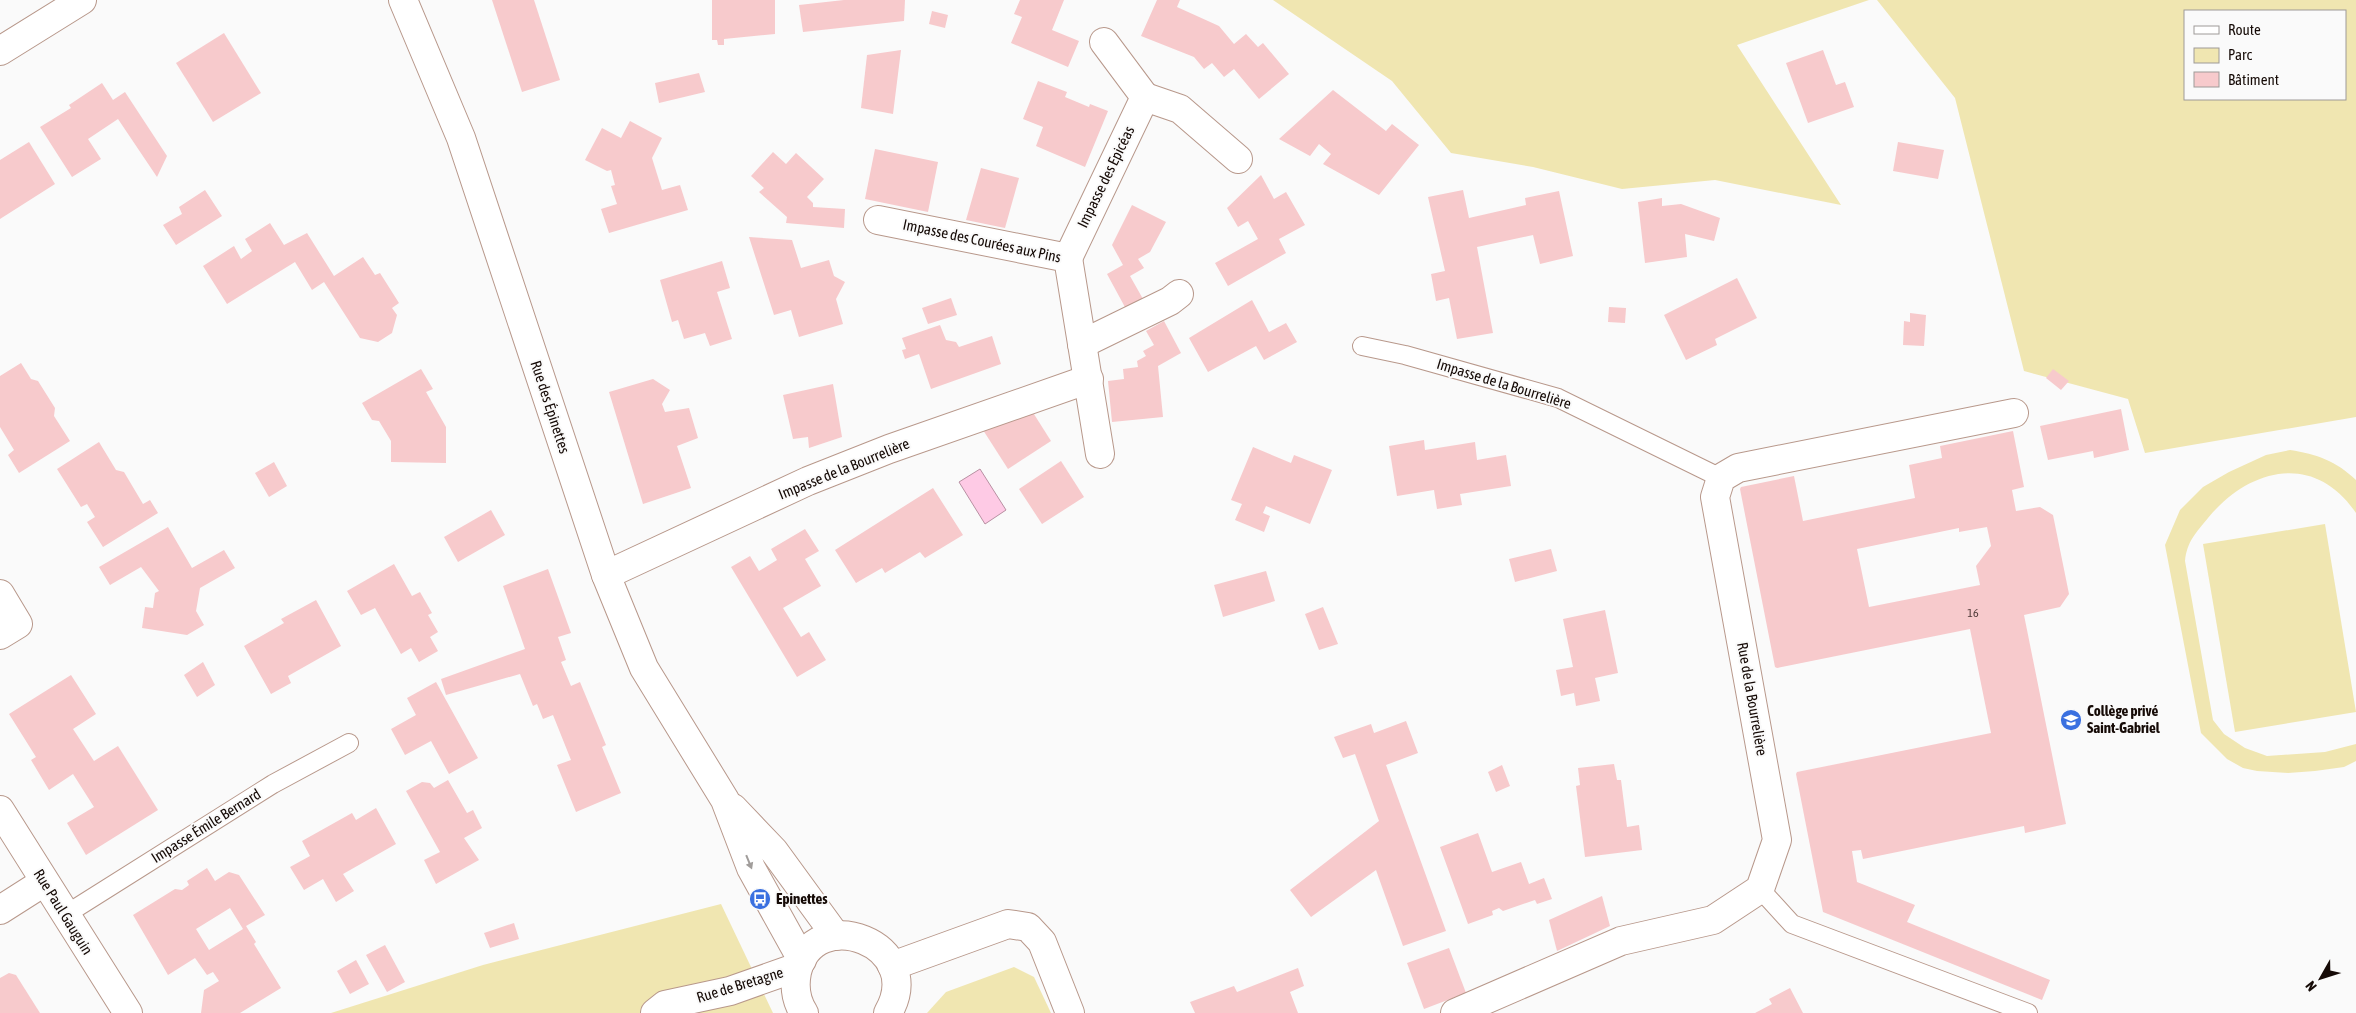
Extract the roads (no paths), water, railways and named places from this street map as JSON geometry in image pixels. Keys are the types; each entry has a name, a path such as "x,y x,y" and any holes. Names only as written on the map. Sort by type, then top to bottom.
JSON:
{"street":[{"path":"0,51 82,0"},
{"name":"Rue des Épinettes","path":"402,0 461,138 606,575 644,668 725,800 751,868 800,964"},
{"path":"1104,42 1145,97 1180,109 1238,160"},
{"name":"Impasse des Epicéas","path":"1068,258 1145,97"},
{"name":"Impasse des Courées aux Pins","path":"878,220 1068,258 1100,454"},
{"path":"1082,344 1170,301 1179,294"},
{"name":"Impasse de la Bourrelière","path":"606,575 808,481 889,449 1089,379"},
{"path":"1721,478 1738,468 2014,413"},
{"name":"Rue de la Bourrelière","path":"1721,478 1715,497 1777,840 1760,889"},
{"path":"0,594 18,624 0,635"},
{"name":"Rue des Épinettes","path":"725,800 774,851 836,936"},
{"name":"Rue Paul Gauguin","path":"0,810 128,1013"},
{"path":"0,910 44,882"},
{"path":"1463,1012 1621,941 1712,920 1760,889"},
{"path":"892,966 1008,924 1028,927 1042,942 1070,1013"},
{"path":"804,1013 796,997 795,982 800,964 816,944 836,936 863,938 885,954 892,966 896,981 895,997 889,1012"},
{"name":"Rue de Bretagne","path":"655,1013 665,1006 730,991 800,964"}],"lane":[{"name":"Impasse de la Bourrelière","path":"1362,346 1405,355 1558,398 1721,478"},
{"name":"Impasse Émile Bernard","path":"65,915 273,784 349,743"},
{"path":"1760,889 1792,924 2028,1013"}],"place":[{"name":"Collège privé Saint-Gabriel","path":"2071,720"},
{"name":"Epinettes","path":"760,899"}]}
